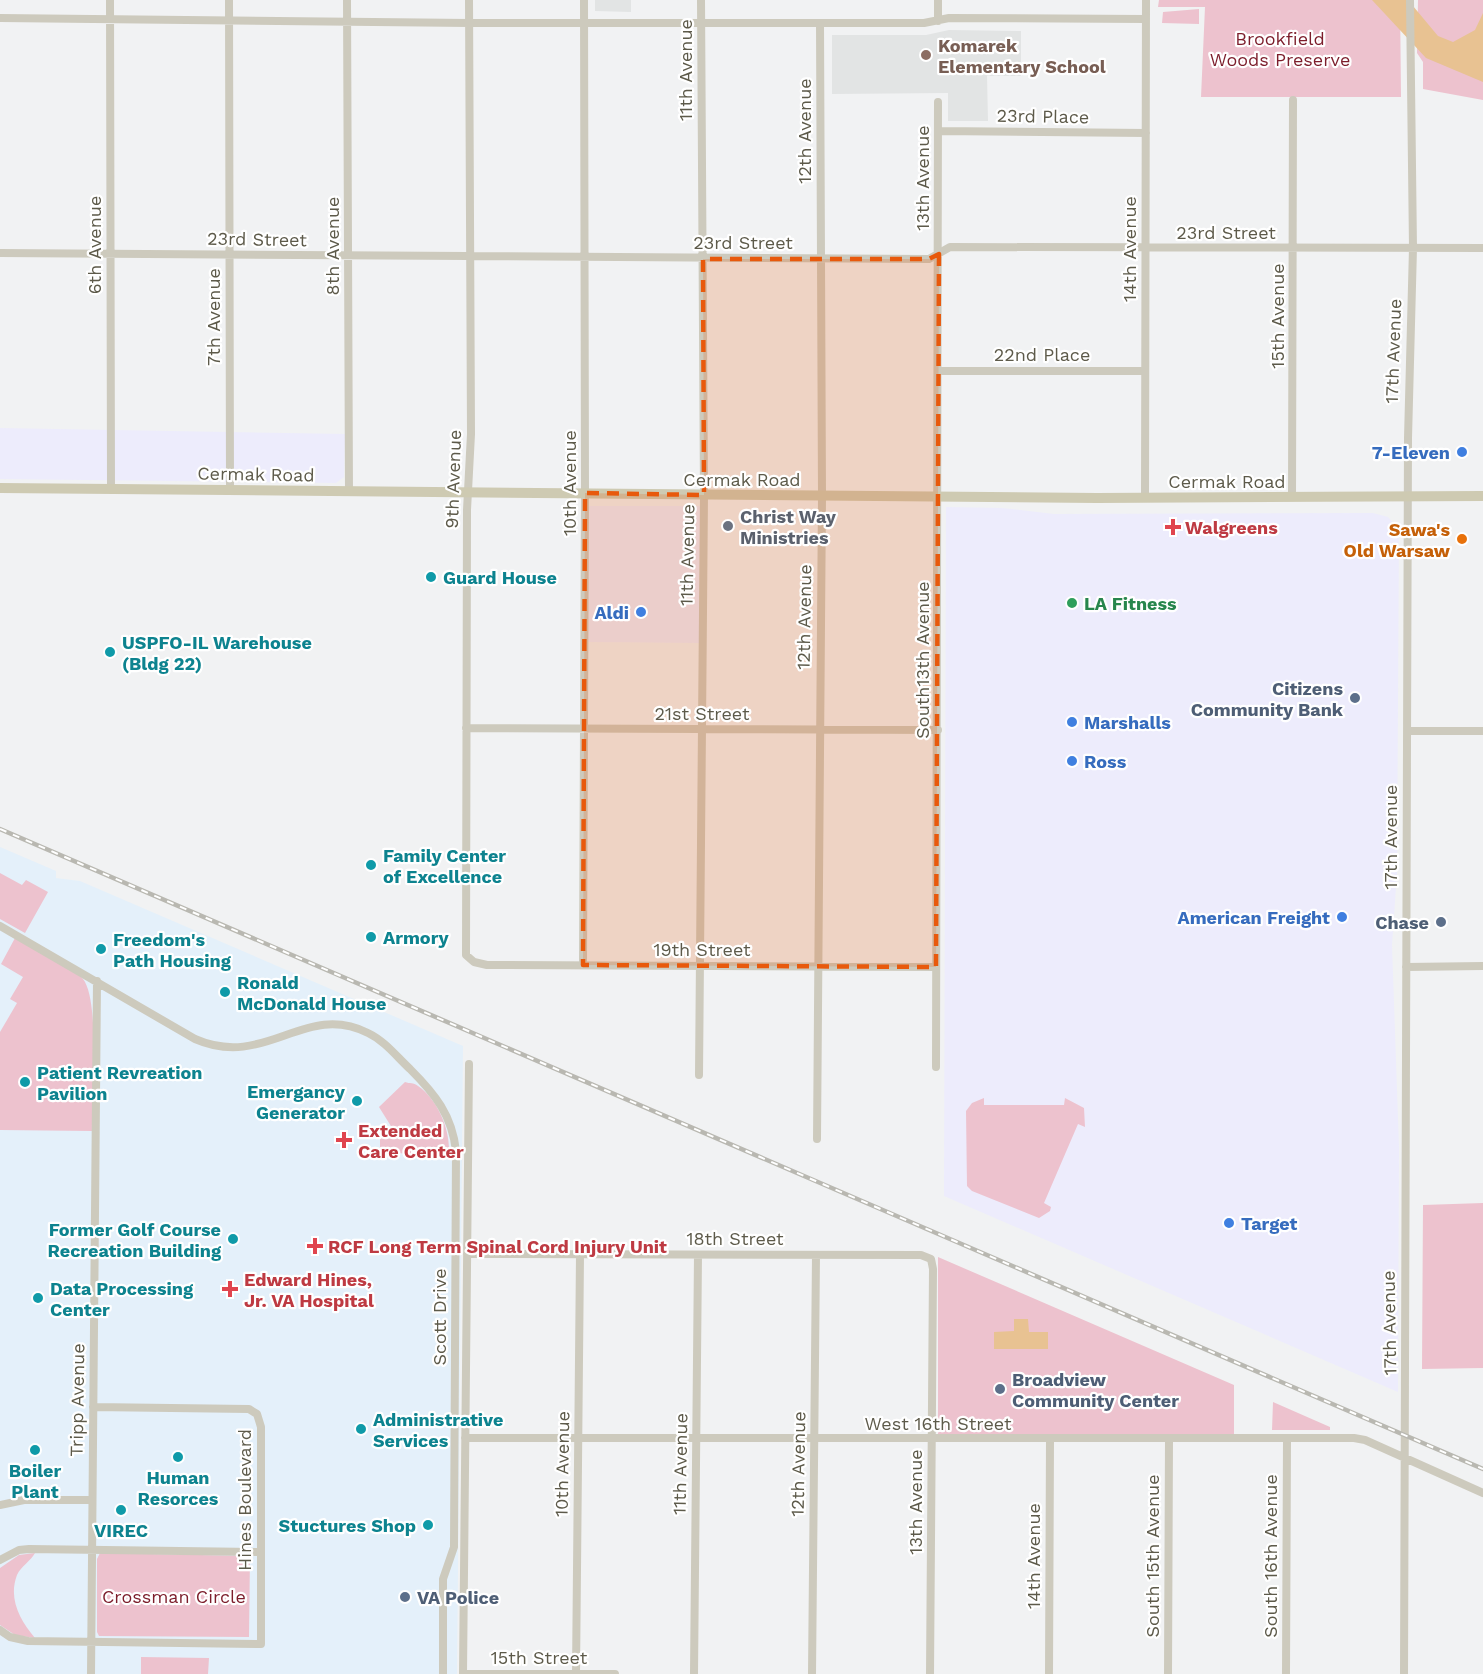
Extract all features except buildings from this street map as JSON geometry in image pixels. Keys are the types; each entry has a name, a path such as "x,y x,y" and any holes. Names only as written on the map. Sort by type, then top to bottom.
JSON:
{"main road":[{"name":"Cermak Road","path":"0,488 939,497 1483,496"}],"street":[{"name":"6th Avenue","path":"110,0 111,489"},
{"name":"7th Avenue","path":"229,0 230,490"},
{"name":"8th Avenue","path":"347,0 349,492"},
{"name":"9th Avenue","path":"468,959 464,944 469,493 469,0"},
{"name":"10th Avenue","path":"583,965 584,0"},
{"name":"11th Avenue","path":"699,1075 704,495 701,0"},
{"path":"938,0 938,21"},
{"name":"14th Avenue","path":"1146,0 1146,498"},
{"name":"17th Avenue","path":"1404,1674 1408,496 1413,248 1410,0"},
{"path":"0,18 469,24 924,23 949,18 1146,19"},
{"name":"12th Avenue","path":"817,1139 822,496 820,23"},
{"name":"15th Avenue","path":"1292,497 1293,100"},
{"name":"13th Avenue","path":"938,102 939,254"},
{"name":"23rd Place","path":"939,131 1146,133"},
{"name":"23rd Street","path":"0,253 703,260 929,259 950,247 1483,248"},
{"name":"South13th Avenue","path":"936,1067 939,254"},
{"name":"22nd Place","path":"939,370 1145,371"},
{"name":"21st Street","path":"466,728 938,730"},
{"path":"1407,731 1483,731"},
{"name":"Scott Drive","path":"0,926 195,1039 215,1047 252,1047 322,1024 360,1029 385,1045 429,1088 444,1107 451,1123 456,1151 454,1547 443,1579 443,1674"},
{"name":"19th Street","path":"468,959 487,965 936,968"},
{"path":"1406,967 1483,966"},
{"name":"Tripp Avenue","path":"91,1674 98,981"},
{"path":"463,1674 469,1064"},
{"name":"18th Street","path":"467,1254 921,1255 931,1259"},
{"name":"10th Avenue","path":"576,1674 580,1255"},
{"name":"11th Avenue","path":"694,1674 698,1255"},
{"name":"12th Avenue","path":"812,1674 816,1255"},
{"name":"13th Avenue","path":"930,1674 933,1269 931,1259"},
{"name":"Hines Boulevard","path":"91,1641 261,1644 261,1427 257,1414 249,1409 93,1407"},
{"name":"West 16th Street","path":"465,1438 932,1440 1287,1438 1365,1440 1483,1493"},
{"name":"South 16th Avenue","path":"1286,1674 1287,1438"},
{"name":"14th Avenue","path":"1049,1674 1050,1439"},
{"name":"South 15th Avenue","path":"1168,1674 1169,1439"},
{"path":"0,1505 24,1500 92,1500"},
{"path":"0,1560 20,1550 29,1549 261,1552"},
{"path":"0,1630 10,1637 28,1641 91,1641"},
{"name":"15th Street","path":"463,1674 615,1674"}],"highlighted area":[{"path":"939,254 936,967 583,965 585,493 704,495 703,259 929,259"}],"shaded area":[{"path":"595,0 631,0 631,12 595,11"},
{"path":"1372,0 1408,0 1438,36 1453,42 1475,30 1483,13 1483,82 1426,58"},
{"name":"Komarek Elementary School","path":"949,30 1021,31 1021,76 987,76 988,121 948,121 948,93 832,94 832,35 926,35"},
{"path":"0,428 345,434 344,477 336,483 0,479"},
{"path":"589,506 700,506 700,643 586,642"},
{"path":"946,507 1002,508 1054,514 1373,513 1388,517 1399,530 1397,873 1392,945 1399,1147 1398,1392 944,1196"},
{"name":"Edward Hines, Jr. VA Hospital","path":"0,847 56,871 56,878 80,881 463,1046 457,1674 0,1674"},
{"path":"1014,1319 1028,1319 1029,1332 1048,1332 1048,1349 994,1349 994,1332 1014,1331"}],"green space":[{"name":"Brookfield Woods Preserve","path":"1159,0 1400,0 1401,97 1201,97 1205,7 1158,7"},
{"path":"1418,0 1483,0 1483,100 1423,89 1423,62 1417,53"},
{"path":"1199,9 1199,24 1162,23 1163,12"},
{"path":"0,873 22,885 26,880 48,892 25,933 0,919"},
{"path":"15,938 69,967 83,979 88,990 93,1028 92,1131 0,1130 0,1032 17,1003 10,999 23,977 1,964"},
{"path":"405,1082 416,1085 425,1092 441,1114 447,1132 449,1149 443,1155 393,1153 380,1156 380,1134 392,1134 394,1131 379,1107"},
{"path":"984,1098 984,1105 1064,1105 1065,1098 1084,1108 1085,1127 1078,1124 1044,1203 1051,1207 1050,1211 1039,1218 972,1191 967,1186 966,1111 972,1103"},
{"path":"1483,1203 1483,1368 1422,1369 1423,1205"},
{"path":"938,1257 1234,1385 1234,1435 938,1434"},
{"path":"1273,1402 1330,1427 1330,1430 1272,1430"},
{"path":"35,1553 17,1575 14,1592 20,1616 35,1638 15,1635 0,1625 0,1568 19,1555"},
{"name":"Crossman Circle","path":"100,1553 250,1556 249,1637 99,1636 97,1632 97,1559"},
{"path":"141,1657 209,1658 208,1674 141,1674"}],"railway":[{"path":"0,829 1483,1469"}],"place":[{"name":"Komarek Elementary School","path":"926,55"},
{"name":"7-Eleven","path":"1462,452"},
{"name":"Christ Way Ministries","path":"728,526"},
{"name":"Walgreens","path":"1173,527"},
{"name":"Sawa's Old Warsaw","path":"1462,539"},
{"name":"Guard House","path":"431,577"},
{"name":"LA Fitness","path":"1072,603"},
{"name":"Aldi","path":"641,612"},
{"name":"USPFO-IL Warehouse (Bldg 22)","path":"110,652"},
{"name":"Citizens Community Bank","path":"1355,698"},
{"name":"Marshalls","path":"1072,722"},
{"name":"Ross","path":"1072,761"},
{"name":"Family Center of Excellence","path":"371,865"},
{"name":"American Freight","path":"1342,917"},
{"name":"Chase","path":"1441,922"},
{"name":"Armory","path":"371,937"},
{"name":"Freedom's Path Housing","path":"101,949"},
{"name":"Ronald McDonald House","path":"225,992"},
{"name":"Patient Revreation Pavilion","path":"25,1082"},
{"name":"Emergancy Generator","path":"357,1101"},
{"name":"Extended Care Center","path":"344,1140"},
{"name":"Target","path":"1229,1223"},
{"name":"Former Golf Course Recreation Building","path":"233,1239"},
{"name":"RCF Long Term Spinal Cord Injury Unit","path":"315,1246"},
{"name":"Edward Hines, Jr. VA Hospital","path":"230,1289"},
{"name":"Data Processing Center","path":"38,1298"},
{"name":"Broadview Community Center","path":"1000,1389"},
{"name":"Administrative Services","path":"361,1429"},
{"name":"Boiler Plant","path":"35,1450"},
{"name":"Human Resorces","path":"178,1457"},
{"name":"VIREC","path":"121,1510"},
{"name":"Stuctures Shop","path":"428,1525"},
{"name":"VA Police","path":"405,1597"}]}
